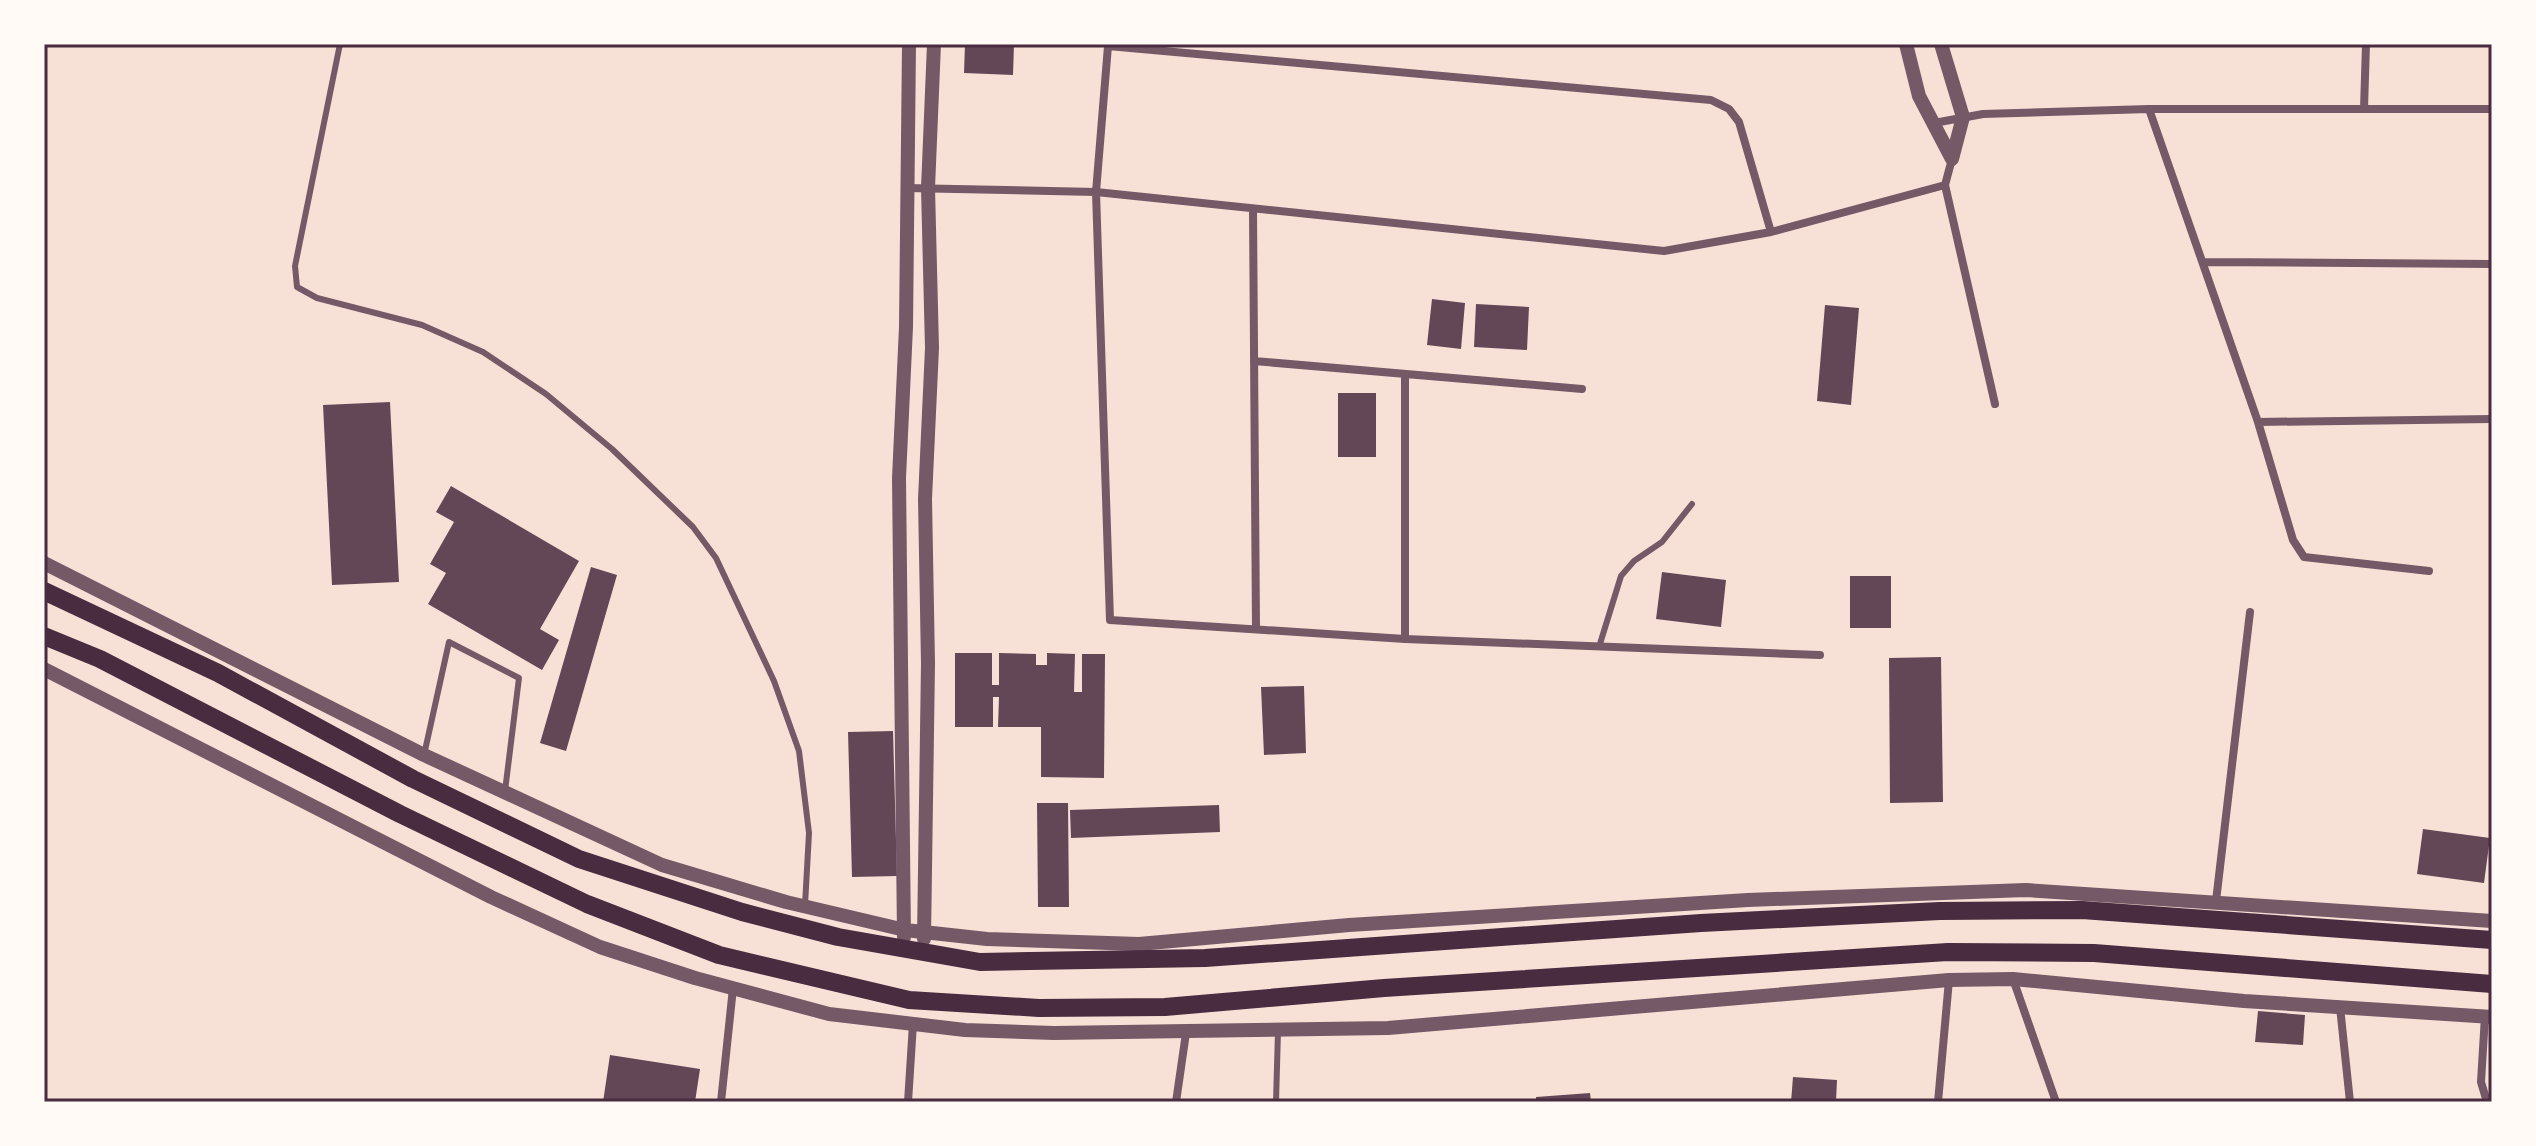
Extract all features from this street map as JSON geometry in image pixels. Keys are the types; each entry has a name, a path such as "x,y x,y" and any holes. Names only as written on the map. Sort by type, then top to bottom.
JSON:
{"main road":[{"path":"44,591 218,673 413,779 579,859 742,912 911,951 980,962 1205,958 1701,923 1956,911 2082,910 2492,940"},
{"path":"44,636 100,659 400,814 587,904 719,955 909,1000 1039,1008 1165,1007 1384,988 1948,952 2094,953 2492,984"}],"street":[{"path":"909,44 905,188 906,327 899,478 905,930 911,951"},
{"path":"911,951 927,932 925,499 932,348 928,188 934,44"},
{"path":"1906,44 1919,96 1952,159"},
{"path":"1941,44 1963,117 1945,185 1995,404"},
{"path":"2364,109 2366,44"},
{"path":"1771,232 1739,122 1729,109 1711,100 1108,45 1096,192 1110,620 1405,639 1820,655"},
{"path":"1934,123 1963,117 2149,109 2492,109"},
{"path":"2149,109 2258,422 2293,540 2304,557 2429,571"},
{"path":"905,188 1096,192 1664,251 1693,249 1771,232 1945,185"},
{"path":"1253,209 1256,629"},
{"path":"2204,262 2492,264"},
{"path":"1254,361 1582,389"},
{"path":"1405,375 1405,639"},
{"path":"2258,422 2492,419"},
{"path":"44,563 205,641 424,755 662,865 805,906 905,930 987,939 1139,944 1349,925 1748,900 2026,890 2492,921"},
{"path":"2216,901 2250,612"},
{"path":"44,669 491,897 600,947 829,1014 913,1024 1039,1032 1186,1033 1388,1028 1949,980 2013,979 2340,1007 2489,1016 2481,1082 2487,1102"},
{"path":"2013,979 2056,1102"},
{"path":"1938,1102 1949,980"},
{"path":"721,1102 733,988"},
{"path":"2340,1007 2350,1102"},
{"path":"908,1102 913,1024"},
{"path":"1176,1102 1186,1033"}],"lane":[{"path":"340,44 295,266 297,287 317,298 389,313 483,352 546,394 612,449 693,527 716,558 774,681 799,751 809,833 805,906"},
{"path":"1599,647 1621,576 1634,561 1662,542 1692,504"},
{"path":"424,755 449,642 519,678 505,792"},
{"path":"1276,1102 1278,1031"}],"building":[{"path":"965,44 1014,44 1013,75 964,73"},
{"path":"1432,299 1465,303 1461,349 1427,345"},
{"path":"1476,304 1529,307 1527,350 1474,347"},
{"path":"1825,305 1859,308 1851,405 1817,401"},
{"path":"1338,393 1376,393 1376,457 1338,457"},
{"path":"390,402 399,582 332,585 323,405"},
{"path":"451,486 579,561 540,629 559,640 542,670 428,604 446,573 430,564 454,522 436,512"},
{"path":"591,567 617,575 566,751 540,743"},
{"path":"1662,572 1726,580 1721,627 1656,619"},
{"path":"1850,576 1891,576 1891,628 1850,628"},
{"path":"955,653 992,653 992,685 999,685 999,653 1036,654 1036,665 1047,665 1047,653 1075,654 1074,692 1082,692 1082,654 1105,654 1104,778 1041,777 1041,727 998,727 999,697 993,697 993,727 955,727"},
{"path":"1941,657 1943,802 1890,803 1889,658"},
{"path":"1304,686 1306,753 1264,755 1261,687"},
{"path":"893,731 897,876 852,877 848,732"},
{"path":"1037,803 1068,803 1069,907 1038,907"},
{"path":"1219,805 1220,832 1071,838 1070,810"},
{"path":"2423,829 2490,838 2484,883 2417,874"},
{"path":"2258,1011 2305,1015 2303,1045 2255,1042"},
{"path":"610,1055 700,1069 695,1102 603,1102"},
{"path":"1793,1077 1837,1080 1836,1102 1791,1102"},
{"path":"1590,1093 1591,1102 1536,1102 1536,1097"}]}
